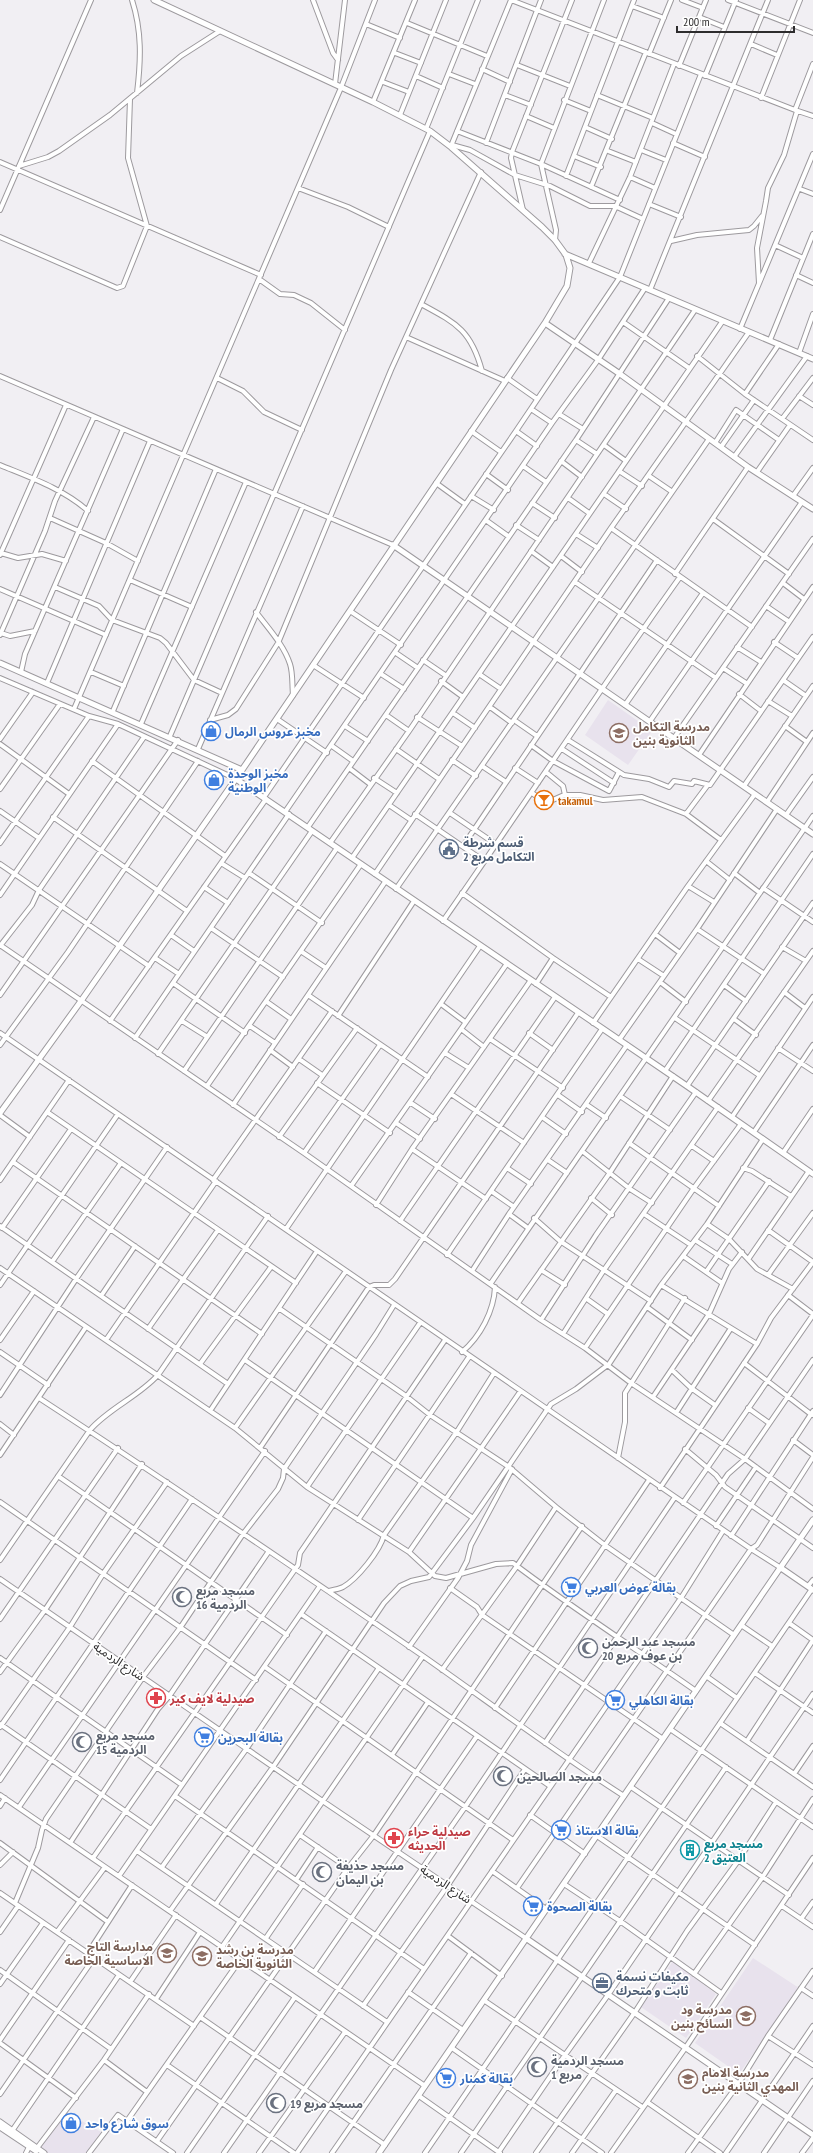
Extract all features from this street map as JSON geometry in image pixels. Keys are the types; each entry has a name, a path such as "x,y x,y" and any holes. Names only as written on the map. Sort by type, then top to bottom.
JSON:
{"street":[{"path":"0,210 91,0"},
{"path":"132,0 139,23 140,39 140,68 137,93"},
{"path":"30,1137 0,1114 236,779 393,545 545,323 563,295 568,282 570,268 565,254 555,240 451,146 428,130 373,102 154,0"},
{"path":"313,0 333,53 338,60"},
{"path":"335,84 345,0"},
{"path":"74,709 341,87 375,0"},
{"path":"373,102 395,53 415,0"},
{"path":"400,115 446,0"},
{"path":"170,736 389,227 478,0"},
{"path":"451,146 511,0 761,98 813,116"},
{"path":"486,143 541,0"},
{"path":"523,210 511,158 512,152 572,0"},
{"path":"555,240 556,230 544,184 541,164 564,100 604,0"},
{"path":"566,176 634,0"},
{"path":"591,188 608,151 624,107 671,0"},
{"path":"682,0 703,8"},
{"path":"589,263 617,207 653,118 700,17 706,0"},
{"path":"728,0 735,1 813,33"},
{"path":"134,1038 249,873 345,726 487,521 552,423 648,289 681,217 764,14 768,0"},
{"path":"761,98 776,55 800,0"},
{"path":"110,1021 226,856 341,683 379,630 422,564 516,431 620,277 676,134 735,1"},
{"path":"632,6 664,18"},
{"path":"700,17 724,27"},
{"path":"407,23 487,56"},
{"path":"366,24 400,38"},
{"path":"18,168 54,154 130,99 181,56 220,31"},
{"path":"751,44 776,55"},
{"path":"395,53 421,63"},
{"path":"759,283 756,253 768,188 784,155 796,110 813,64"},
{"path":"517,65 570,86"},
{"path":"482,69 510,82"},
{"path":"449,74 476,84"},
{"path":"416,76 443,88"},
{"path":"383,82 409,92"},
{"path":"505,95 531,105"},
{"path":"597,95 653,118"},
{"path":"0,237 121,288 147,226 128,158 130,99"},
{"path":"564,100 591,111"},
{"path":"526,116 554,128"},
{"path":"652,123 676,134"},
{"path":"585,127 612,139"},
{"path":"457,131 541,164 620,200"},
{"path":"673,143 705,157"},
{"path":"451,146 470,150 515,175 544,184 590,206 617,207 643,219"},
{"path":"641,150 666,160"},
{"path":"608,151 636,162"},
{"path":"740,329 813,154"},
{"path":"574,156 601,167"},
{"path":"0,162 18,168 260,277 280,294 294,295 311,303 345,330"},
{"path":"210,720 228,715 236,709 278,643 406,337 480,172"},
{"path":"630,177 655,188"},
{"path":"298,188 348,208 389,227"},
{"path":"800,188 813,194"},
{"path":"649,204 681,217"},
{"path":"671,241 696,235 749,230 764,214"},
{"path":"770,340 813,234"},
{"path":"775,244 803,258"},
{"path":"808,246 813,248"},
{"path":"565,254 589,263 722,322 770,340 813,359"},
{"path":"796,275 813,283"},
{"path":"158,1054 273,890 353,761 576,440 645,337 669,298"},
{"path":"421,304 453,322 465,332 471,341 482,371"},
{"path":"330,843 374,778 409,731 489,611 555,518 695,310"},
{"path":"799,353 813,314"},
{"path":"623,322 689,368"},
{"path":"352,858 453,713 511,626 561,556 589,513 604,494 697,356 722,322"},
{"path":"545,323 620,374 748,467 813,509"},
{"path":"374,874 490,707 611,528 626,509 749,332"},
{"path":"406,337 482,371 506,380 537,399"},
{"path":"745,394 779,344"},
{"path":"697,356 745,394 813,440"},
{"path":"734,457 807,356"},
{"path":"0,376 393,545 446,580 467,596 813,834"},
{"path":"217,378 243,390 264,412 302,430"},
{"path":"782,419 813,378"},
{"path":"799,396 813,405"},
{"path":"721,447 754,400"},
{"path":"66,404 1,554 18,558 35,554 48,555 66,561"},
{"path":"531,409 552,423"},
{"path":"715,443 735,410 779,440"},
{"path":"559,414 583,429"},
{"path":"35,631 10,636 0,634 50,518 55,501 94,417"},
{"path":"729,420 736,425"},
{"path":"757,472 790,425"},
{"path":"21,672 25,654 123,429"},
{"path":"471,431 500,452"},
{"path":"516,431 537,446"},
{"path":"396,889 558,658 671,491 709,439"},
{"path":"576,440 597,454"},
{"path":"47,683 150,441"},
{"path":"604,445 626,461"},
{"path":"561,461 582,476"},
{"path":"0,465 60,492 78,502 88,511"},
{"path":"524,466 546,482"},
{"path":"675,574 748,467"},
{"path":"793,496 813,468"},
{"path":"113,712 216,469"},
{"path":"619,471 642,486"},
{"path":"486,474 508,490"},
{"path":"649,476 671,491"},
{"path":"141,724 246,482"},
{"path":"436,484 465,504"},
{"path":"604,494 626,509"},
{"path":"471,496 494,510"},
{"path":"568,498 589,513"},
{"path":"650,721 802,502"},
{"path":"532,503 555,518"},
{"path":"198,749 303,506"},
{"path":"50,518 106,543 138,561"},
{"path":"713,519 789,574"},
{"path":"487,521 508,536"},
{"path":"516,525 539,540"},
{"path":"611,528 726,610 752,626"},
{"path":"576,534 598,548"},
{"path":"674,738 813,538"},
{"path":"531,551 553,566"},
{"path":"561,556 582,572"},
{"path":"463,846 537,736 622,615 657,560"},
{"path":"443,921 484,861 497,845 643,628 680,577"},
{"path":"130,580 192,607"},
{"path":"575,582 690,662 716,678"},
{"path":"783,583 804,599"},
{"path":"55,587 83,598 104,610 112,620 160,638 173,651 194,680 222,693"},
{"path":"0,589 106,635"},
{"path":"699,755 738,694 812,589"},
{"path":"625,705 703,593"},
{"path":"766,606 788,622"},
{"path":"350,611 401,645"},
{"path":"256,612 278,643 290,664 293,695"},
{"path":"686,814 707,786 713,783 761,711 812,639"},
{"path":"774,642 798,658"},
{"path":"737,646 761,662"},
{"path":"396,653 418,668"},
{"path":"423,660 445,675"},
{"path":"0,663 170,736 242,770"},
{"path":"313,665 364,698"},
{"path":"723,668 746,683"},
{"path":"91,672 124,686"},
{"path":"381,674 404,689"},
{"path":"479,674 501,689"},
{"path":"0,678 89,716 118,724 236,779 506,965 534,982 602,1030 673,1076 811,1172 791,1196 748,1258"},
{"path":"783,680 806,696"},
{"path":"441,681 463,697"},
{"path":"744,786 813,686"},
{"path":"0,739 33,692"},
{"path":"738,694 761,711"},
{"path":"768,701 792,716"},
{"path":"0,789 60,704"},
{"path":"490,707 537,736"},
{"path":"453,713 475,728"},
{"path":"386,715 409,731"},
{"path":"0,843 45,776 89,716"},
{"path":"417,717 462,746"},
{"path":"276,719 327,753"},
{"path":"0,895 118,724"},
{"path":"345,726 368,741"},
{"path":"784,726 806,742"},
{"path":"766,802 813,733"},
{"path":"144,737 39,890 32,905 0,945 304,1153 447,1255 491,1283 541,1320 586,1348 609,1364 631,1383 746,1459 813,1509"},
{"path":"0,995 63,907 178,740"},
{"path":"568,740 624,775 652,780 668,787 674,781 692,784 694,781 707,786"},
{"path":"0,744 69,794"},
{"path":"531,745 554,761 609,791 619,772"},
{"path":"332,746 353,761"},
{"path":"396,749 439,779"},
{"path":"562,749 614,783"},
{"path":"452,760 476,776"},
{"path":"0,1045 164,814 198,761"},
{"path":"92,762 195,836 226,856"},
{"path":"482,766 506,782"},
{"path":"349,768 370,784"},
{"path":"515,768 538,783"},
{"path":"546,772 561,784 565,795"},
{"path":"786,815 813,777"},
{"path":"374,778 397,793"},
{"path":"532,793 548,803 565,795 580,795 603,800 640,796 686,814 721,840"},
{"path":"593,1023 654,934 755,794"},
{"path":"389,805 411,820"},
{"path":"619,1040 697,929 777,809"},
{"path":"0,812 39,838"},
{"path":"450,812 497,845"},
{"path":"415,814 484,861"},
{"path":"491,1283 534,1218 606,1118 813,816"},
{"path":"53,817 187,911"},
{"path":"184,1071 220,1015 337,848"},
{"path":"665,1071 813,854"},
{"path":"706,861 730,880"},
{"path":"221,863 245,878"},
{"path":"0,864 88,923 148,966"},
{"path":"207,1086 302,952 361,864"},
{"path":"249,873 322,923"},
{"path":"734,873 760,892"},
{"path":"233,1105 385,882"},
{"path":"688,886 714,902"},
{"path":"204,887 228,903"},
{"path":"763,888 782,899 813,922"},
{"path":"462,893 553,958 611,997"},
{"path":"338,1016 414,901"},
{"path":"687,1086 734,1020 763,973 813,903"},
{"path":"211,928 283,977"},
{"path":"697,929 743,958 763,973"},
{"path":"654,934 680,953"},
{"path":"170,935 194,951"},
{"path":"286,1229 480,946"},
{"path":"782,947 806,961"},
{"path":"708,1100 756,1035 813,951"},
{"path":"302,952 326,968"},
{"path":"155,958 179,974"},
{"path":"376,1205 412,1149 435,1119 484,1047 553,958"},
{"path":"638,959 664,976"},
{"path":"351,1186 390,1133 465,1022 506,965"},
{"path":"660,982 686,1002"},
{"path":"173,983 245,1033"},
{"path":"724,985 746,1001"},
{"path":"784,992 805,1008"},
{"path":"308,994 380,1045 428,1076"},
{"path":"400,1221 555,997"},
{"path":"732,1117 813,997"},
{"path":"267,1002 291,1019"},
{"path":"441,1004 465,1022"},
{"path":"106,1340 194,1214 255,1120 332,1011"},
{"path":"260,1448 296,1394 331,1346 369,1287 391,1284 578,1013"},
{"path":"675,1018 759,1075"},
{"path":"734,1020 756,1035"},
{"path":"182,1021 206,1036"},
{"path":"250,1026 275,1043"},
{"path":"279,1137 357,1028"},
{"path":"461,1029 484,1047"},
{"path":"447,1255 602,1030"},
{"path":"0,1033 214,1181 268,1216 346,1272 660,1488 811,1588"},
{"path":"529,1033 553,1050"},
{"path":"490,1039 563,1088"},
{"path":"304,1153 380,1045"},
{"path":"472,1271 509,1214 587,1105 626,1045"},
{"path":"754,1132 813,1045"},
{"path":"778,1048 813,1071"},
{"path":"270,1050 293,1067"},
{"path":"445,1053 469,1068"},
{"path":"299,1059 322,1075"},
{"path":"518,1303 560,1241 609,1174 649,1115 673,1076"},
{"path":"0,1180 69,1080"},
{"path":"317,1083 390,1133"},
{"path":"541,1320 565,1285 582,1256 651,1159 696,1092"},
{"path":"451,1094 524,1142"},
{"path":"558,1095 582,1112"},
{"path":"620,1096 670,1130"},
{"path":"411,1103 435,1119"},
{"path":"587,1105 606,1118"},
{"path":"563,1334 587,1299 604,1270 673,1174 718,1107"},
{"path":"783,1153 813,1109"},
{"path":"47,1112 296,1283"},
{"path":"0,1285 118,1114"},
{"path":"542,1117 566,1134"},
{"path":"396,1123 420,1139"},
{"path":"586,1348 694,1188 741,1124"},
{"path":"70,1129 36,1180 1,1227 228,1384"},
{"path":"170,1911 273,1767 315,1703 373,1622 384,1603 398,1588 411,1581 427,1578 510,1468 553,1402 576,1389 609,1364 662,1285 707,1224 763,1139"},
{"path":"629,1143 719,1206"},
{"path":"692,1146 714,1161"},
{"path":"0,1394 110,1228 167,1148"},
{"path":"412,1149 486,1199"},
{"path":"582,1151 609,1174 652,1202"},
{"path":"548,1160 567,1173"},
{"path":"13,1162 36,1180 110,1228 262,1334"},
{"path":"52,1262 121,1163"},
{"path":"507,1168 531,1184"},
{"path":"743,1168 769,1181 791,1196"},
{"path":"706,1272 769,1181"},
{"path":"491,1191 514,1207"},
{"path":"591,1198 612,1215"},
{"path":"768,1275 813,1213"},
{"path":"509,1214 528,1228"},
{"path":"644,1214 691,1245"},
{"path":"0,1560 90,1430 108,1413 144,1389 158,1375 268,1216"},
{"path":"534,1218 560,1241 651,1301"},
{"path":"707,1224 729,1239 748,1258 757,1270 793,1289"},
{"path":"148,1329 218,1230"},
{"path":"660,1488 757,1344 771,1318 813,1262 768,1230"},
{"path":"695,1240 732,1264"},
{"path":"101,1296 135,1246"},
{"path":"210,1411 318,1251"},
{"path":"653,1397 709,1314 732,1264 742,1252"},
{"path":"683,1256 722,1283"},
{"path":"200,1364 237,1317 271,1267"},
{"path":"0,1268 235,1428 307,1487 332,1505 384,1535 409,1552 431,1573 443,1579 507,1562 517,1566 541,1585 593,1619 696,1691"},
{"path":"541,1270 565,1285"},
{"path":"235,1428 346,1272"},
{"path":"662,1285 757,1344"},
{"path":"462,1352 474,1342 480,1332 494,1297 495,1286"},
{"path":"0,1340 34,1291"},
{"path":"683,1503 813,1314 788,1295"},
{"path":"618,1458 625,1422 625,1395 631,1383 671,1324 685,1298"},
{"path":"587,1299 608,1314"},
{"path":"0,1932 17,1904 38,1848 43,1825 143,1677 212,1583 243,1534 278,1489 283,1478 284,1469 394,1305"},
{"path":"647,1307 692,1340"},
{"path":"280,1308 307,1326 331,1346 406,1396 430,1415 510,1468 556,1507 606,1546 734,1635"},
{"path":"307,1487 420,1323"},
{"path":"0,1455 86,1327"},
{"path":"676,1413 731,1328"},
{"path":"94,1858 295,1569 299,1563 300,1553 445,1340"},
{"path":"0,1352 48,1385"},
{"path":"358,1520 470,1357"},
{"path":"245,1360 322,1412 371,1449 422,1482 473,1518"},
{"path":"545,1743 654,1580 701,1515 729,1472 746,1459 813,1360"},
{"path":"731,1536 812,1413 766,1381 744,1363"},
{"path":"672,1370 691,1388 715,1405"},
{"path":"328,1591 342,1587 350,1581 370,1560 381,1544 384,1535 456,1433 494,1373"},
{"path":"409,1552 482,1449 520,1392"},
{"path":"39,1398 142,1464 423,1656 568,1760 624,1796"},
{"path":"748,1408 769,1423"},
{"path":"0,1424 14,1435"},
{"path":"517,1888 592,1776 667,1671 704,1615 751,1549 757,1545 813,1456 793,1440"},
{"path":"0,1619 20,1593 53,1540 118,1448"},
{"path":"685,1449 716,1475 721,1484 813,1548"},
{"path":"19,1808 264,1451"},
{"path":"0,1672 45,1610 142,1464"},
{"path":"716,1526 756,1467"},
{"path":"409,1647 460,1574 471,1545 510,1468"},
{"path":"58,1476 287,1635"},
{"path":"495,1708 606,1546 649,1480"},
{"path":"151,1830 102,1794 0,1725 70,1627 103,1574 168,1482"},
{"path":"224,2153 465,1807 675,1497"},
{"path":"0,1780 192,1499"},
{"path":"0,1502 128,1593 256,1680"},
{"path":"442,1670 517,1566 556,1507"},
{"path":"379,2153 463,2030 485,2001 546,1909 813,1520"},
{"path":"157,2142 348,1868 374,1835 582,1526"},
{"path":"167,2065 296,2153 472,1902 550,1786 681,1598 724,1531"},
{"path":"70,1843 158,1709 170,1695 269,1551"},
{"name":"شارع الردمية","path":"0,1579 92,1644 120,1661 195,1712 299,1785 398,1851 422,1869 448,1885 582,1978 635,2012 813,2135"},
{"path":"425,2153 789,1623 811,1588 813,1580"},
{"path":"119,1876 320,1586"},
{"path":"450,1588 479,1609 482,1615 663,1739"},
{"path":"301,1614 550,1786"},
{"path":"747,1741 813,1640 789,1623"},
{"path":"741,1625 772,1646"},
{"path":"162,1867 199,1813 247,1748 326,1631"},
{"path":"222,1947 324,1802 423,1656"},
{"path":"0,1658 132,1748 182,1785"},
{"path":"265,1667 513,1840"},
{"path":"216,1904 379,1668"},
{"path":"755,1673 813,1713"},
{"path":"706,1676 737,1698"},
{"path":"418,2096 499,2153 565,2055 608,1995 769,1756 813,1694"},
{"path":"392,1756 428,1702"},
{"path":"720,1723 813,1787"},
{"path":"670,1729 813,1827"},
{"path":"315,1971 477,1736"},
{"path":"794,1774 813,1746"},
{"path":"461,2153 620,1921 654,1874 726,1767"},
{"path":"363,2006 448,1885 525,1769"},
{"path":"631,1787 762,1878 789,1895"},
{"path":"0,1795 425,2086"},
{"path":"175,1796 327,1900 424,1969"},
{"path":"0,1806 5,1798"},
{"path":"694,1974 762,1878 813,1799"},
{"path":"536,2153 635,2012 702,1909 738,1861 776,1802"},
{"path":"530,1816 585,1854"},
{"path":"300,1835 348,1868"},
{"path":"597,1836 755,1945"},
{"path":"0,1843 108,1922"},
{"path":"296,1880 318,1847"},
{"path":"137,1851 315,1971 387,2022"},
{"path":"0,1865 13,1852"},
{"path":"611,2153 642,2107 686,2047 813,1858"},
{"path":"57,1932 105,1866"},
{"path":"492,1871 546,1909"},
{"path":"266,1938 303,1884"},
{"path":"564,1884 595,1906 620,1921 721,1993"},
{"path":"88,1953 132,1886"},
{"path":"0,1892 194,2026"},
{"path":"801,1919 812,1906 813,1902"},
{"path":"782,1906 813,1927"},
{"path":"130,1982 176,1916"},
{"path":"0,1984 43,1923"},
{"path":"156,1999 200,1932"},
{"path":"448,1936 502,1976"},
{"path":"68,1940 0,2042 23,2061 76,2098"},
{"path":"332,2153 471,1953"},
{"path":"0,2094 94,1958"},
{"path":"127,2121 240,1960"},
{"path":"0,1970 34,1992 111,2049"},
{"path":"688,2153 739,2083 768,2036 813,1971"},
{"path":"12,2130 119,1975"},
{"path":"801,1988 813,1996"},
{"path":"408,1992 463,2030"},
{"path":"38,2151 104,2060 149,1994"},
{"path":"187,2153 295,1997"},
{"path":"485,2001 642,2107"},
{"path":"200,2017 385,2145"},
{"path":"726,2153 764,2100 813,2026"},
{"path":"259,2153 345,2032"},
{"path":"768,2036 813,2065"},
{"path":"452,2048 602,2153"},
{"path":"104,2060 147,2092"},
{"path":"764,2153 789,2119 813,2081"},
{"path":"572,2153 616,2090"},
{"path":"647,2102 720,2153"},
{"path":"89,2153 116,2116 119,2115 173,2153"},
{"path":"0,2122 38,2151"},
{"path":"0,2127 29,2147 44,2153"},
{"path":"802,2153 813,2138"},
{"path":"26,2153 29,2147"}],"shaded area":[{"name":"مدرسة التكامل الثانوية بنين","path":"608,700 652,731 628,765 585,735"},
{"name":"مدرسة ود السائح بنين","path":"753,1958 799,1988 739,2074 695,2043"},
{"path":"673,1961 716,1994 686,2038 641,2007"},
{"name":"سوق شارع واحد","path":"66,2112 103,2133 89,2153 43,2153 37,2149"}],"place":[{"name":"مخبز عروس الرمال","path":"211,731"},
{"name":"مدرسة التكامل الثانوية بنين","path":"619,733"},
{"name":"مخبز الوحدة الوطنية","path":"214,780"},
{"name":"takamul","path":"544,800"},
{"name":"قسم شرطة التكامل مربع 2","path":"449,849"},
{"name":"بقالة عوض العربي","path":"571,1587"},
{"name":"مسجد مربع 16 الردمية","path":"182,1597"},
{"name":"مسجد عبد الرحمن بن عوف مربع 20","path":"588,1648"},
{"name":"صيدلية لايف كير","path":"156,1698"},
{"name":"بقالة الكاهلي","path":"615,1700"},
{"name":"بقالة البحرين","path":"204,1737"},
{"name":"مسجد مربع 15 الردمية","path":"82,1742"},
{"name":"مسجد الصالحين","path":"503,1776"},
{"name":"بقالة الاستاذ","path":"561,1830"},
{"name":"صيدلية حراء الحديثه","path":"394,1838"},
{"name":"مسجد مربع 2 العتيق","path":"690,1850"},
{"name":"مسجد حذيفة بن اليمان","path":"322,1872"},
{"name":"بقالة الصحوة","path":"533,1906"},
{"name":"مدارسة التاج الاساسية الخاصة","path":"167,1953"},
{"name":"مدرسة بن رشد الثانوية الخاصة","path":"202,1956"},
{"name":"مكيفات نسمة ثابت و متحرك","path":"602,1983"},
{"name":"مدرسة ود السائح بنين","path":"746,2016"},
{"name":"مسجد الردمية مربع 1","path":"537,2067"},
{"name":"بقالة كمنار","path":"446,2078"},
{"name":"مدرسة الامام المهدي الثانية بنين","path":"688,2079"},
{"name":"مسجد مربع 19","path":"276,2103"},
{"name":"سوق شارع واحد","path":"71,2123"}]}
